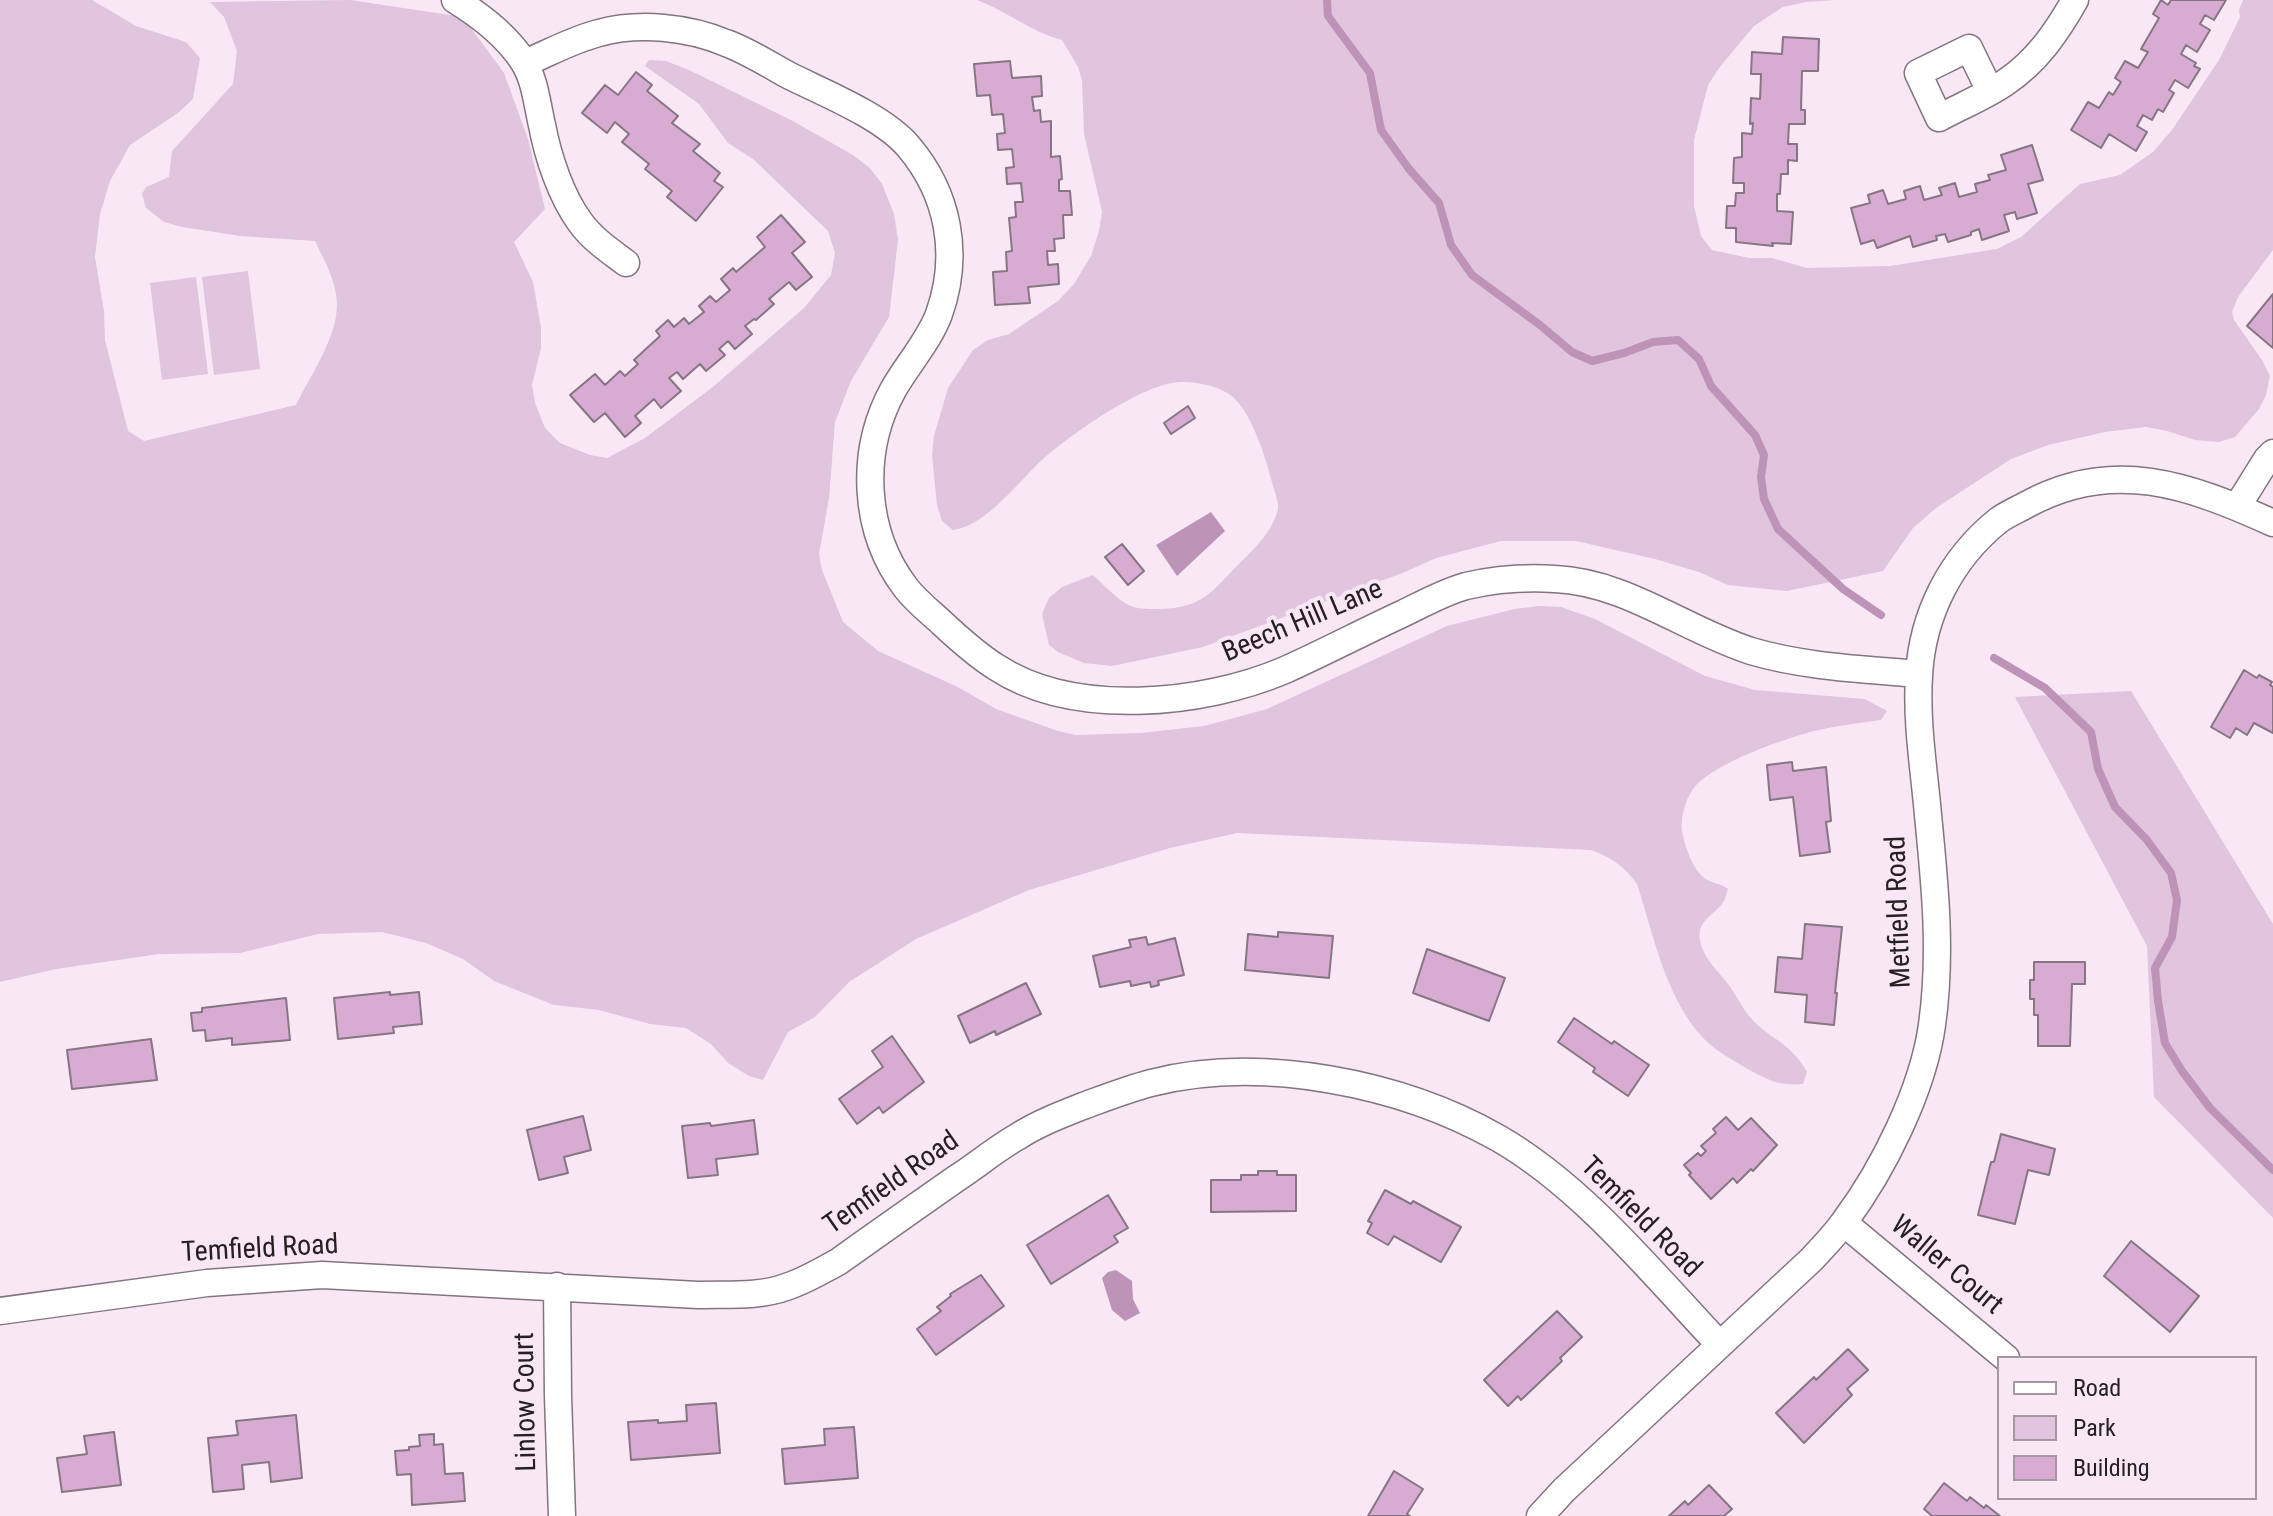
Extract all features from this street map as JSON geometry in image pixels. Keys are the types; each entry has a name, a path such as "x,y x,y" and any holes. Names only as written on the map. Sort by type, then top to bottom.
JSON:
{"street":[{"path":"455,0 498,31 525,63 537,96 553,169 563,189 580,221 599,243 626,263"},
{"path":"1990,91 2005,83 2039,54 2060,28 2075,0"},
{"name":"Beech Hill Lane","path":"525,63 598,33 633,28 676,29 724,42 870,117 906,143 935,185 948,230 951,272 938,319 892,392 876,429 870,465 873,509 884,551 907,590 996,668 1040,688 1089,698 1158,701 1221,692 1281,672 1461,587 1512,578 1563,579 1622,593 1706,633 1765,654 1808,664 1919,674"},
{"path":"2237,507 2273,453"},
{"name":"Metfield Road","path":"1540,1516 1812,1259 1844,1223 1893,1141 1923,1065 1937,975 1937,913 1919,710 1919,674 1925,631 1940,590 1966,553 2000,519 2043,495 2086,482 2131,478 2171,484 2273,523"},
{"name":"Temfield Road","path":"0,1311 207,1283 308,1276 698,1295 754,1293 785,1288 838,1262 1017,1136 1061,1115 1153,1082 1194,1075 1289,1074 1391,1093 1443,1112 1499,1139 1549,1174 1596,1213 1719,1344"},
{"name":"Waller Court","path":"1844,1223 2004,1356"},
{"name":"Linlow Court","path":"557,1286 562,1516"}],"green space":[{"path":"0,0 92,0 136,26 186,42 200,58 193,99 178,113 130,145 110,181 100,214 95,257 104,311 105,340 128,431 144,441 296,405 335,322 335,287 315,241 240,236 182,227 164,222 146,208 142,194 146,187 169,177 172,151 233,84 237,51 224,17 210,2 350,0 463,17 504,73 528,139 545,209 514,242 533,282 541,328 541,348 532,385 535,403 545,428 560,443 590,455 607,458 645,438 714,386 804,308 831,275 835,253 828,231 753,159 728,143 699,104 645,66 649,60 666,61 689,70 791,120 870,168 882,184 894,214 898,240 889,317 851,381 835,422 829,498 819,554 822,570 843,622 878,651 958,687 996,709 1076,735 1141,733 1204,726 1267,709 1447,626 1538,606 1561,607 1595,619 1705,676 1755,690 1865,699 1887,711 1881,720 1814,731 1731,762 1693,789 1683,812 1683,836 1694,866 1706,879 1728,889 1724,901 1700,930 1704,953 1749,1016 1800,1062 1807,1072 1803,1084 1767,1079 1726,1056 1702,1037 1676,998 1637,884 1617,863 1591,850 1237,833 1170,848 1029,890 916,939 849,982 815,1017 788,1032 763,1080 749,1076 728,1063 711,1044 686,1028 650,1024 599,1010 554,1005 494,981 463,959 426,943 382,932 318,934 240,953 159,954 56,969 0,982"},
{"path":"977,0 1836,0 1783,7 1754,26 1708,85 1694,140 1694,206 1701,236 1712,250 1749,258 1772,258 1807,268 1890,266 1997,249 2021,237 2080,184 2120,175 2153,152 2172,130 2219,60 2240,17 2243,0 2273,0 2273,250 2238,297 2232,312 2270,376 2266,395 2259,409 2235,437 2219,442 2195,440 2146,427 2105,432 2048,445 2011,459 1936,508 1913,528 1883,571 1787,591 1728,585 1699,572 1655,559 1576,541 1501,541 1436,558 1203,647 1112,666 1084,663 1049,645 1042,614 1049,598 1062,587 1093,575 1133,607 1160,609 1192,603 1216,588 1259,543 1271,527 1278,503 1257,436 1245,411 1229,394 1213,387 1183,382 1149,390 1089,424 1042,460 989,512 965,527 953,530 942,521 937,505 932,455 934,436 948,388 973,350 988,340 1009,334 1058,301 1074,284 1091,256 1102,212 1084,134 1082,80 1078,67 1062,40"},
{"path":"248,271 260,369 214,375 202,277"},
{"path":"196,277 208,374 162,380 150,283"},
{"path":"2131,691 2273,924 2273,1218 2154,1097 2147,946 2015,697"}],"shaded area":[{"path":"1211,512 1225,531 1177,576 1156,545"},
{"path":"1116,1270 1132,1281 1133,1299 1140,1313 1125,1321 1112,1310 1102,1278"}],"building":[{"path":"2161,0 2168,5 2171,0 2226,0 2214,20 2205,15 2200,24 2210,30 2197,52 2186,45 2181,54 2200,69 2188,88 2175,80 2169,90 2174,93 2163,112 2158,109 2152,120 2143,115 2137,126 2147,132 2136,151 2109,134 2101,148 2071,130 2088,102 2099,108 2109,92 2113,95 2121,82 2115,78 2125,61 2138,68 2148,52 2141,49 2159,18 2153,14"},
{"path":"1783,37 1819,39 1818,71 1802,71 1801,110 1805,110 1805,124 1789,124 1788,144 1797,144 1797,161 1788,160 1788,174 1781,174 1780,194 1777,194 1777,211 1793,212 1791,244 1772,243 1773,246 1736,242 1736,228 1726,228 1727,206 1735,206 1736,193 1744,193 1744,183 1733,183 1734,158 1742,157 1742,133 1752,134 1751,98 1760,99 1761,74 1751,74 1752,52 1782,54"},
{"path":"1010,61 1012,78 1041,76 1042,96 1032,97 1034,111 1040,110 1041,122 1051,121 1051,157 1060,156 1062,179 1059,180 1059,191 1070,191 1072,215 1063,215 1064,238 1054,239 1055,251 1047,251 1048,265 1058,264 1059,284 1028,287 1030,303 995,305 993,272 1007,271 1006,252 1012,251 1009,218 1016,217 1015,202 1023,202 1021,183 1007,184 1006,168 1014,167 1012,149 998,150 997,134 1005,133 1003,114 992,115 990,95 977,96 974,64"},
{"path":"636,72 652,85 647,91 678,116 672,123 700,144 693,151 720,173 714,181 723,187 696,221 667,197 672,191 645,169 649,164 622,142 629,134 615,122 607,133 582,113 605,85 618,95"},
{"path":"2032,145 2043,180 2028,184 2037,213 2017,219 2015,212 2004,215 2009,231 1982,240 1979,229 1971,235 1948,242 1945,234 1936,236 1937,240 1913,247 1910,236 1877,248 1874,240 1861,244 1851,208 1870,203 1868,195 1883,190 1888,204 1906,199 1904,191 1920,186 1924,200 1942,195 1939,188 1955,183 1959,197 1977,192 1975,184 1990,180 1988,175 2006,170 2001,155"},
{"path":"781,215 805,242 792,253 812,277 796,290 789,282 769,299 774,304 745,326 752,334 735,349 728,341 719,349 725,355 706,371 700,364 683,379 677,372 669,378 681,391 661,408 654,399 635,416 641,423 625,437 605,413 594,422 570,395 595,374 605,385 620,371 625,376 638,364 634,360 660,336 656,331 668,320 674,327 684,318 689,324 704,312 699,306 710,296 716,302 730,290 721,279 733,268 736,272 765,247 757,237"},
{"path":"2273,294 2273,348 2247,326"},
{"path":"1188,406 1195,418 1171,434 1164,423"},
{"path":"1122,544 1144,571 1128,585 1105,557"},
{"path":"2244,670 2272,682 2273,733 2254,723 2247,735 2236,728 2230,738 2211,727"},
{"path":"1792,762 1793,771 1826,767 1831,821 1826,822 1830,852 1800,856 1793,797 1770,800 1767,765"},
{"path":"1805,924 1842,927 1834,1025 1805,1022 1807,995 1775,992 1778,957 1802,959"},
{"path":"1278,932 1333,936 1329,978 1245,970 1248,934 1278,937"},
{"path":"1146,937 1148,945 1175,938 1184,975 1158,981 1159,985 1151,987 1150,982 1131,986 1130,981 1100,987 1093,956 1131,947 1129,940"},
{"path":"1427,949 1505,978 1489,1021 1413,993"},
{"path":"2034,962 2085,962 2085,984 2072,984 2070,1046 2038,1046 2038,1015 2034,1015 2034,999 2030,999"},
{"path":"1026,983 1041,1014 996,1035 995,1031 970,1043 958,1016"},
{"path":"390,992 390,995 419,992 422,1024 393,1027 394,1033 338,1039 334,998"},
{"path":"286,998 290,1040 232,1045 232,1038 206,1041 205,1030 193,1031 191,1013 202,1012 202,1008"},
{"path":"1574,1018 1649,1065 1628,1096 1558,1042"},
{"path":"892,1036 924,1082 883,1113 879,1107 857,1124 839,1099 883,1067 872,1051"},
{"path":"151,1039 157,1080 72,1089 67,1050"},
{"path":"583,1116 591,1150 564,1157 568,1173 539,1180 527,1130"},
{"path":"1726,1117 1738,1130 1751,1118 1777,1145 1753,1171 1751,1169 1737,1183 1733,1178 1711,1199 1684,1165 1698,1153 1701,1156 1706,1151 1701,1146 1716,1133 1713,1129"},
{"path":"754,1120 758,1154 716,1159 718,1175 688,1178 682,1126 710,1123 711,1126"},
{"path":"2001,1134 2055,1149 2049,1175 2028,1170 2015,1224 1978,1215"},
{"path":"1258,1171 1296,1175 1296,1211 1211,1212 1211,1180 1241,1180 1241,1175 1258,1175"},
{"path":"1385,1190 1461,1227 1441,1262 1394,1236 1388,1245 1367,1233 1372,1223 1368,1221"},
{"path":"1108,1195 1128,1228 1114,1236 1118,1242 1051,1284 1027,1245"},
{"path":"2131,1241 2199,1296 2170,1332 2104,1276"},
{"path":"981,1275 1004,1306 936,1355 917,1329 941,1311 937,1307 950,1294"},
{"path":"1557,1311 1582,1337 1521,1400 1518,1396 1508,1406 1484,1380"},
{"path":"1848,1349 1868,1370 1847,1389 1852,1395 1804,1443 1776,1413"},
{"path":"716,1403 720,1453 631,1460 628,1422 687,1421 686,1405"},
{"path":"296,1415 302,1478 271,1482 269,1462 242,1465 244,1489 213,1492 208,1438 238,1435 236,1421"},
{"path":"854,1427 858,1478 785,1484 782,1449 825,1445 824,1429"},
{"path":"114,1432 121,1485 62,1492 57,1458 87,1454 84,1436"},
{"path":"434,1434 434,1445 443,1444 445,1474 463,1473 465,1501 412,1505 411,1474 397,1475 395,1451 420,1446 419,1435"},
{"path":"1394,1471 1423,1489 1407,1514 1410,1516 1368,1516"},
{"path":"1944,1483 1967,1501 1970,1497 2000,1516 1932,1516 1924,1509"},
{"path":"1709,1485 1732,1509 1724,1516 1669,1516 1685,1501 1688,1505"}],"waterway":[{"path":"1327,0 1328,16 1370,73 1381,130 1439,203 1451,245 1472,275 1572,352 1592,361 1653,342 1678,340 1699,359 1711,386 1755,435 1764,455 1761,477 1764,499 1778,529 1843,589 1881,615"},
{"path":"1994,658 2045,688 2091,732 2098,769 2115,807 2147,840 2171,873 2177,900 2172,937 2155,968 2165,1043 2210,1108 2273,1170"}]}
